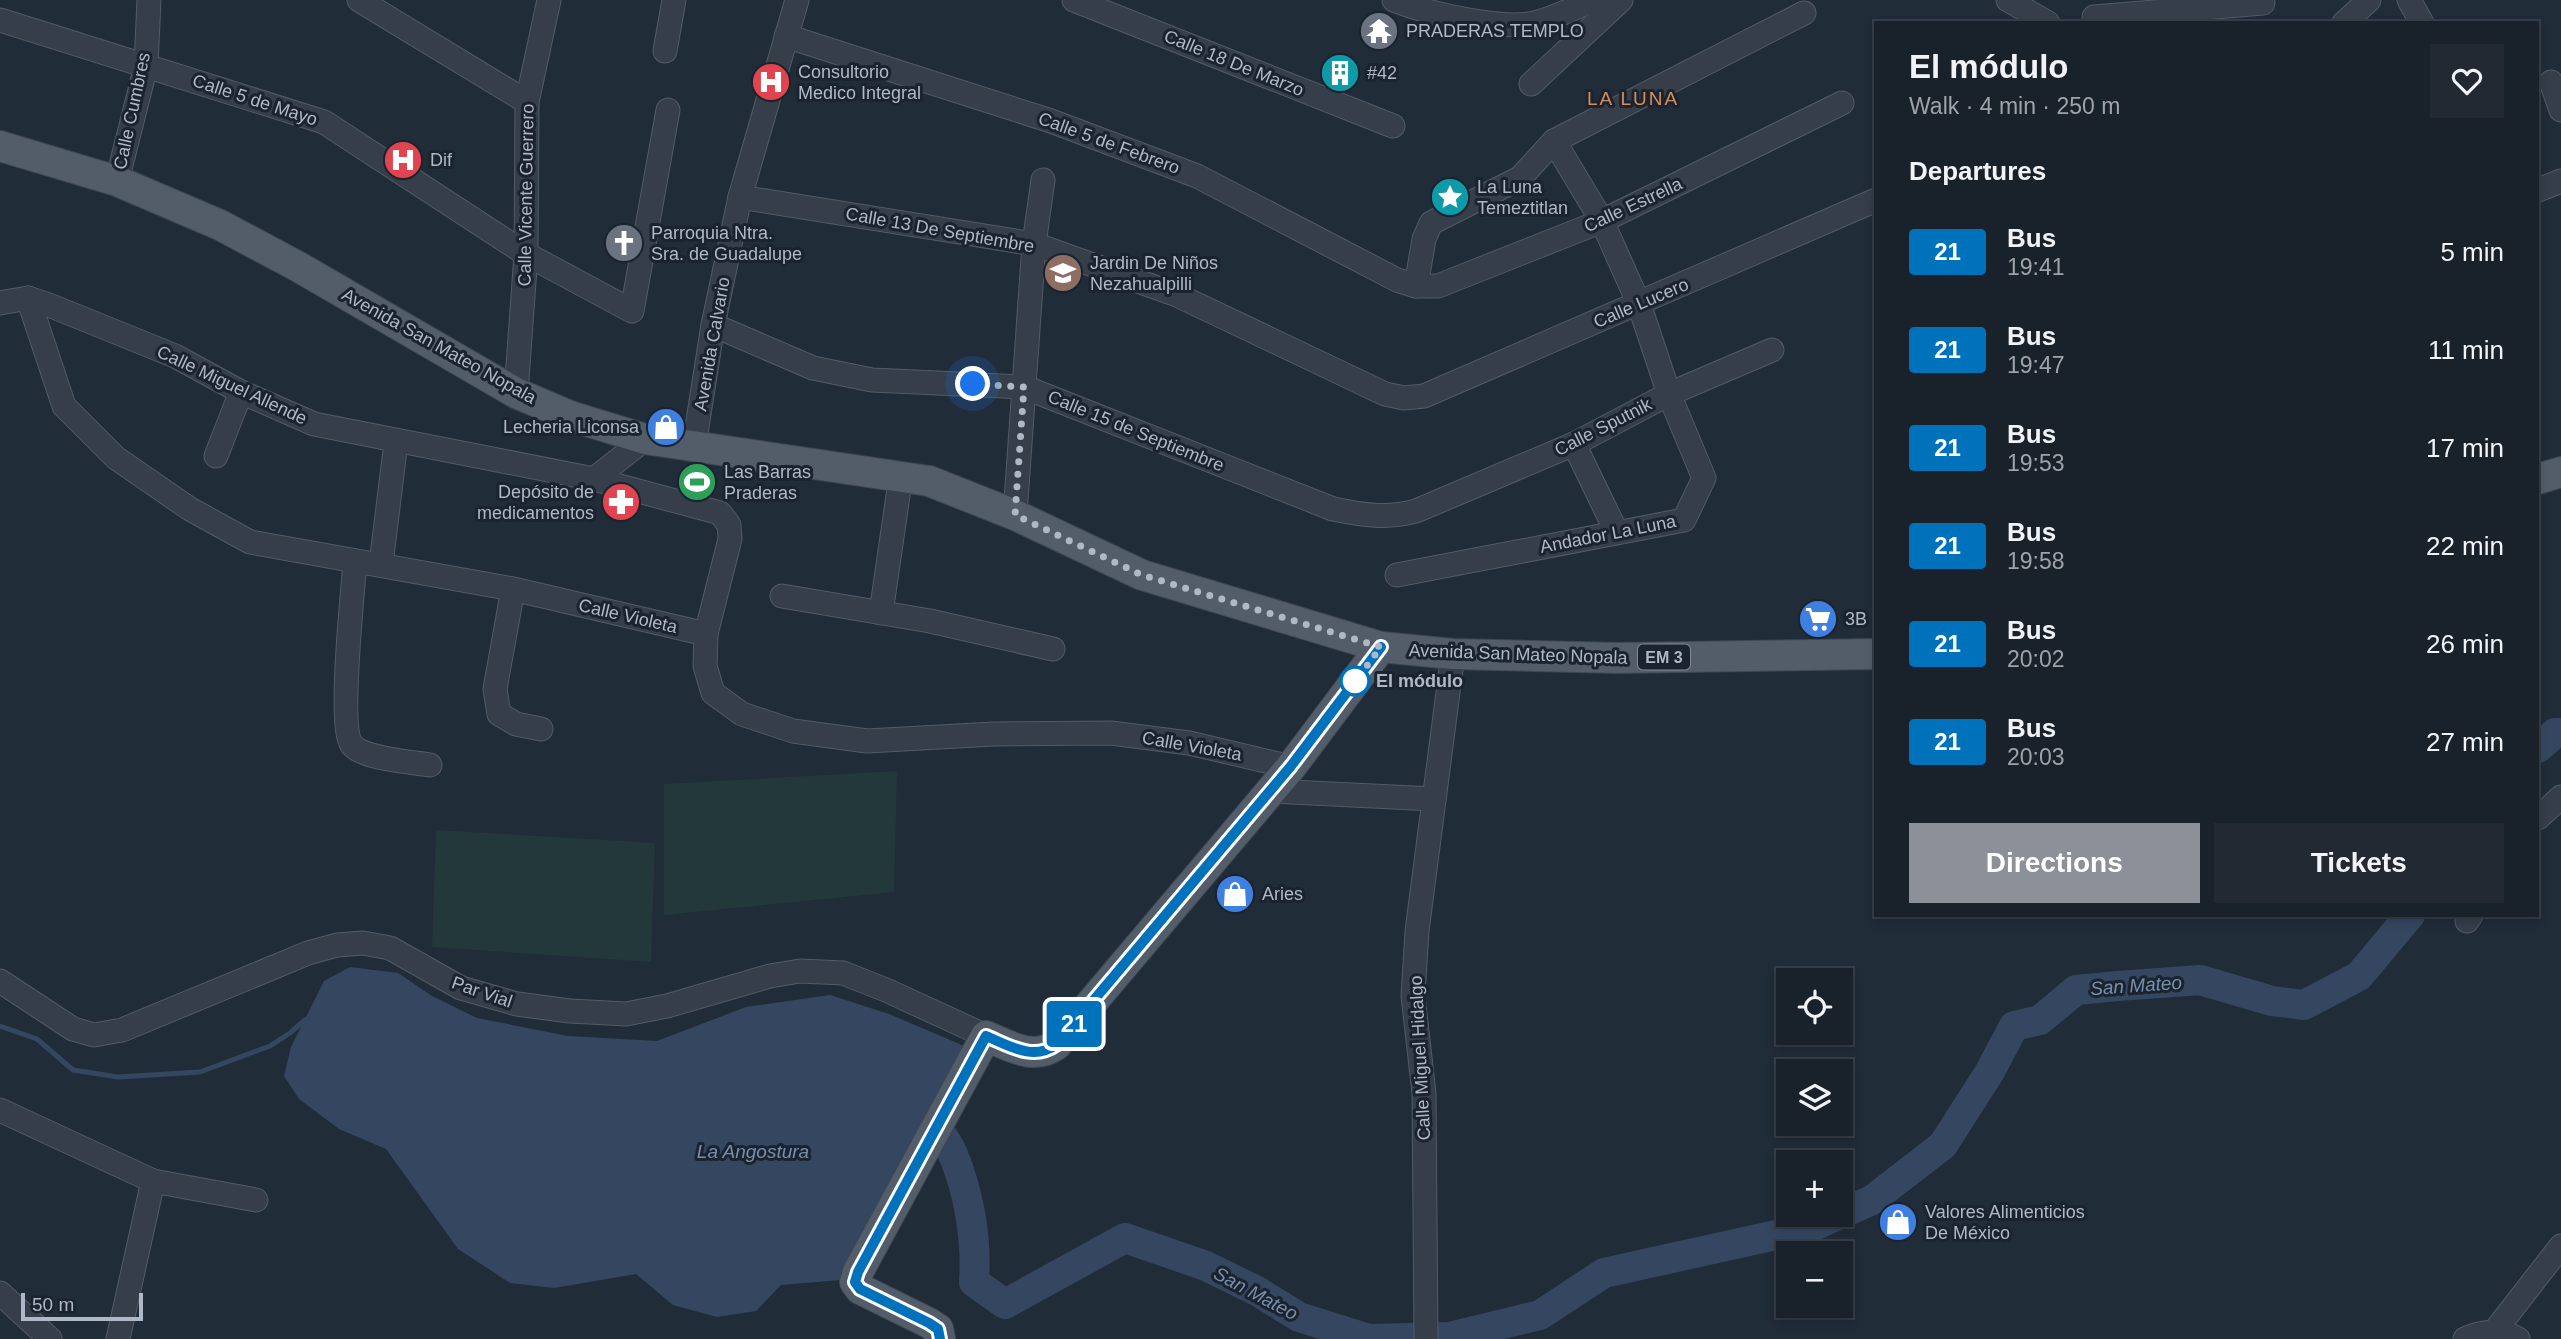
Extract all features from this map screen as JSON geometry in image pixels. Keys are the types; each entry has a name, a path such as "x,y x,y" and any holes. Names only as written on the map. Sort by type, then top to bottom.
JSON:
{"main road":[{"name":"Avenida San Mateo Nopala","path":"0,146 117,181 220,225 297,266 516,393 569,416 645,439 901,475 957,490 1142,575 1381,647 1452,654 1619,658 1874,654"},
{"path":"2539,480 2561,472"},
{"path":"940,1339 938,1329 860,1289 855,1282 986,1036 1029,1053 1038,1053 1056,1045 1291,766 1381,647"}],"street":[{"name":"Calle Cumbres","path":"117,181 146,66 149,0"},
{"path":"359,0 527,102"},
{"name":"Calle Vicente Guerrero","path":"516,393 526,254 527,102 549,0"},
{"path":"665,51 674,0"},
{"name":"Avenida Calvario","path":"694,446 713,325 740,197 797,0"},
{"name":"Calle 18 De Marzo","path":"1074,0 1125,9 1393,126"},
{"path":"1404,2 1497,24 1518,25 1537,22 1594,0"},
{"path":"1531,84 1621,0"},
{"path":"2008,0 2045,21"},
{"path":"2346,21 2369,0"},
{"path":"2409,0 2421,21"},
{"path":"2092,13 2169,18 2263,3"},
{"path":"1416,286 1424,239 1431,223 1520,178 1554,141 1804,13"},
{"name":"Calle 5 de Mayo","path":"0,20 324,122 526,254 632,312 668,110"},
{"name":"Calle 5 de Febrero","path":"786,36 1051,121 1197,176 1396,281 1416,286"},
{"path":"2550,83 2561,110"},
{"name":"Calle Estrella","path":"1416,286 1438,286 1602,221 1842,103"},
{"name":"Calle Sputnik","path":"1394,517 1416,511 1574,444 1670,394 1639,304 1602,221 1554,141"},
{"path":"1015,515 1034,244 1043,180"},
{"path":"2539,190 2561,181"},
{"name":"Calle 13 De Septiembre","path":"740,197 1034,244 1177,295 1385,394 1404,398"},
{"name":"Calle Lucero","path":"1404,398 1424,396 1874,201"},
{"path":"0,303 28,298"},
{"name":"Calle Miguel Allende","path":"28,298 175,356 241,392 314,424 594,479 720,513 729,525 730,539 706,634"},
{"name":"Calle Violeta","path":"28,298 64,406 116,458 190,509 250,542 513,589 706,634 705,666 713,693 742,714 793,732 867,741 994,734 1111,733 1189,743 1291,766"},
{"name":"Calle 15 de Septiembre","path":"713,325 813,368 872,380 1024,387 1333,509 1394,517"},
{"path":"1670,394 1772,349"},
{"path":"216,456 241,392"},
{"name":"Andador La Luna","path":"1397,575 1684,520 1703,478 1670,394"},
{"path":"594,479 645,439"},
{"path":"381,564 396,442"},
{"path":"1574,444 1616,531"},
{"path":"881,613 901,475"},
{"path":"355,561 346,699 347,732 351,743 363,753 430,765"},
{"path":"513,589 495,688 499,713 516,724 541,729"},
{"path":"782,596 881,613 1054,649"},
{"name":"Calle Miguel Hidalgo","path":"1426,1339 1424,1093 1413,996 1417,931 1452,654"},
{"path":"1270,791 1434,799"},
{"path":"2539,817 2561,797"},
{"name":"Par Vial","path":"0,981 73,1028 94,1035 122,1030 308,953 337,945 363,943 390,948 461,988 517,1004 570,1011 626,1014 667,1006 770,976 800,971 844,973 986,1036"},
{"path":"0,1110 153,1181 256,1200"},
{"path":"118,1339 153,1181"},
{"path":"2494,1332 2561,1246"},
{"path":"0,1293 50,1339"},
{"path":"2465,1339 2494,1332 2512,1335 2518,1339"}],"green space":[{"path":"897,771 894,892 664,915 664,784"},
{"path":"436,830 655,843 651,962 432,947"}],"water":[{"name":"La Angostura","path":"350,967 398,973 432,996 477,1018 568,1036 657,1041 746,1007 830,995 889,1014 969,1048 840,1280 781,1285 756,1311 717,1317 673,1305 636,1274 554,1288 510,1283 458,1249 386,1149 339,1129 299,1099 284,1076 291,1047 324,981"}],"waterway":[{"name":"San Mateo","path":"2539,747 2555,733 2561,733"},
{"name":"San Mateo","path":"1853,1209 1872,1200 1943,1145 1989,1073 2014,1026 2040,1020 2076,990 2200,980 2272,1001 2304,1005 2359,976 2408,917"},
{"name":"San Mateo","path":"0,1026 37,1039 73,1070 118,1077 200,1072 270,1046 305,1020"},
{"name":"San Mateo","path":"931,1119 950,1148 963,1183 973,1233 974,1282 1005,1304 1125,1238 1206,1266 1257,1291 1299,1317 1369,1339 1449,1337 1540,1315 1604,1273 1812,1227"}],"bus line":[{"name":"21","path":"940,1339 938,1329 860,1289 855,1282 986,1036 1029,1053 1049,1050 1056,1045 1291,766 1381,647"}],"place":[{"name":"PRADERAS TEMPLO","path":"1379,31"},
{"name":"#42","path":"1340,73"},
{"name":"Consultorio Medico Integral","path":"771,82"},
{"name":"Dif","path":"403,160"},
{"name":"La Luna Temeztitlan","path":"1450,197"},
{"name":"Parroquia Ntra. Sra. de Guadalupe","path":"624,243"},
{"name":"Jardin De Niños Nezahualpilli","path":"1063,273"},
{"name":"Lecheria Liconsa","path":"666,427"},
{"name":"Las Barras Praderas","path":"697,482"},
{"name":"Depósito de medicamentos","path":"621,502"},
{"name":"3B","path":"1818,619"},
{"name":"El módulo","path":"1355,681"},
{"name":"Aries","path":"1235,894"},
{"name":"Valores Alimenticios De México","path":"1898,1222"}],"district":[{"name":"LA LUNA","path":"1633,98"}],"route":[{"path":"973,384 1024,387 1015,515 1142,575 1381,647 1351,687 1355,681"}]}
